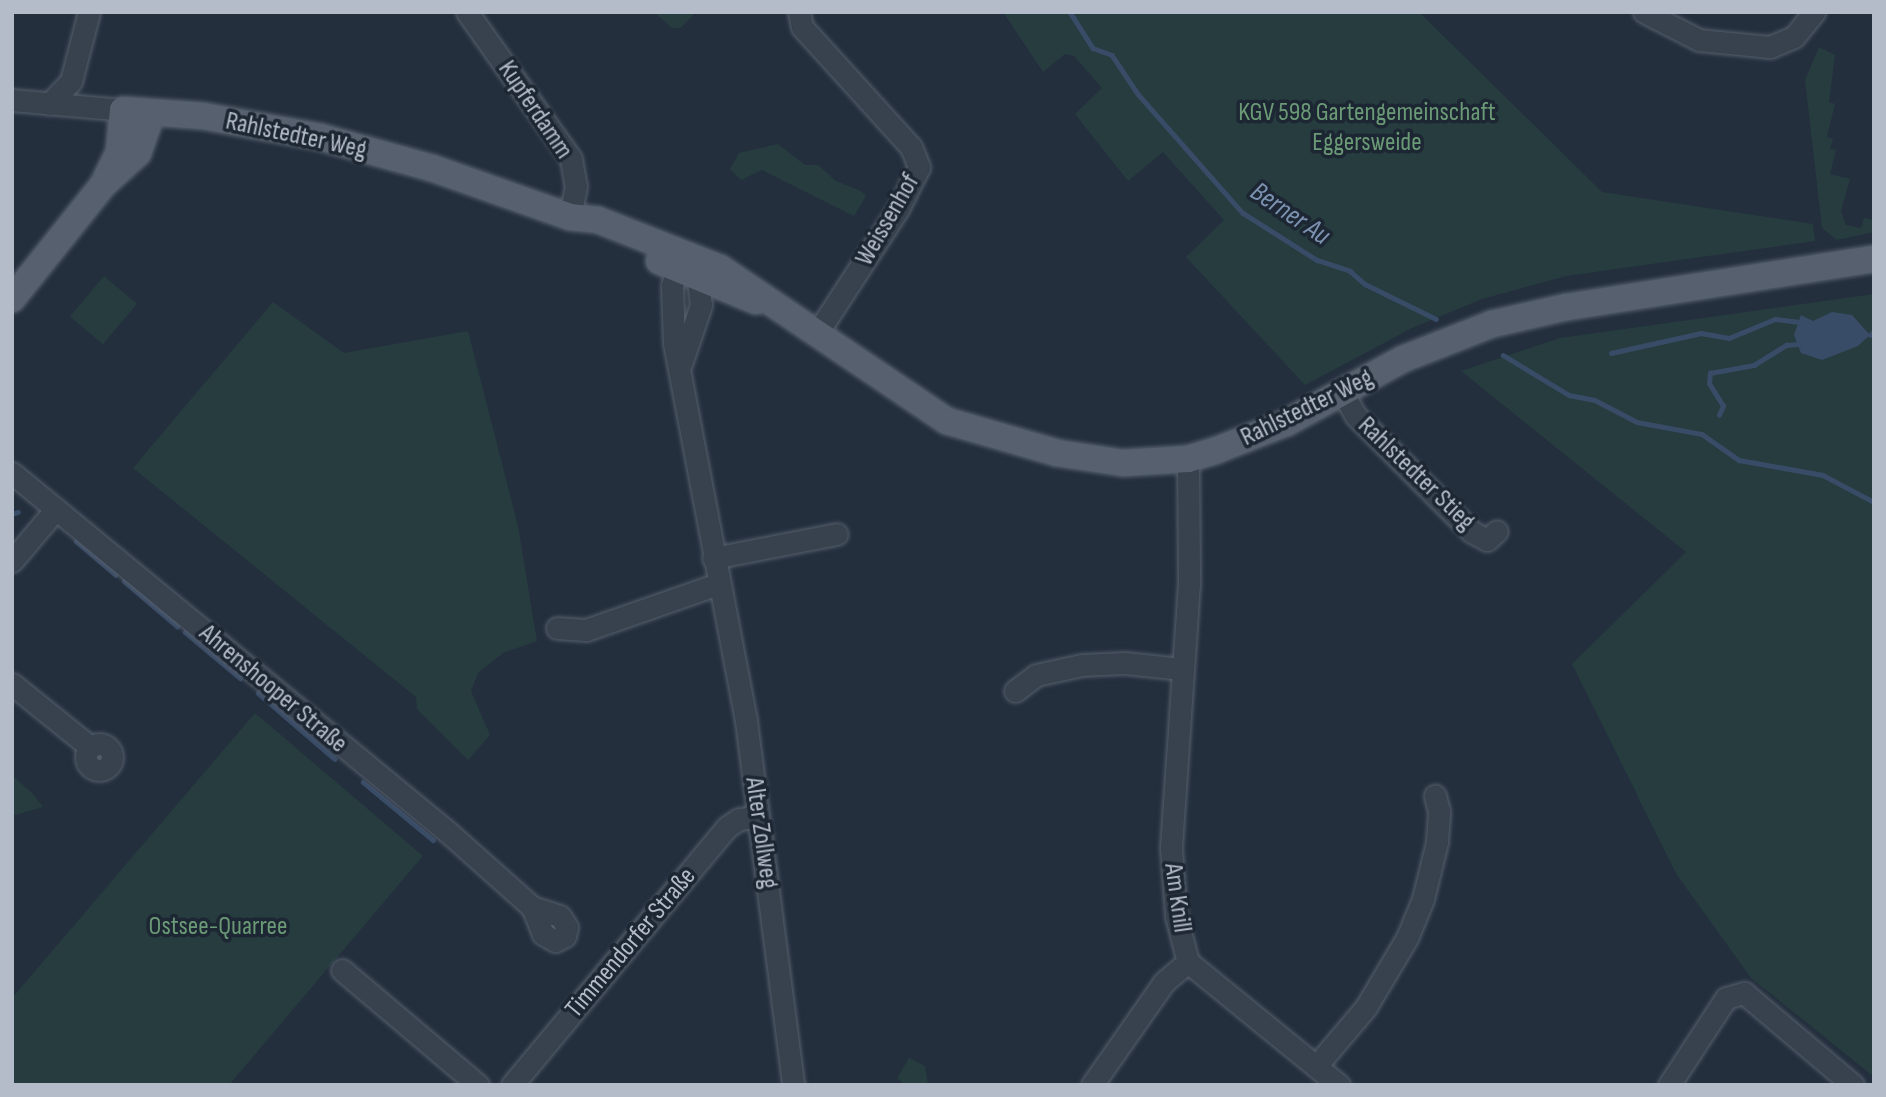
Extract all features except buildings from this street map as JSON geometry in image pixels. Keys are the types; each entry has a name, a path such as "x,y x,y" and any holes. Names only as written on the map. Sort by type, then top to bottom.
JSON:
{"main road":[{"name":"Rahlstedter Weg","path":"123,110 203,116 320,137 432,168 570,217 593,233 689,272 736,295 769,304"},
{"path":"103,185 120,152 123,110"},
{"path":"12,299 103,185 138,153 152,113"},
{"name":"Rahlstedter Weg","path":"689,272 743,280 769,304 947,421 1089,460 1123,464 1188,459 1286,423 1469,331 1515,318 1874,259"}],"street":[{"path":"49,104 64,92 77,66 89,12"},
{"name":"Kupferdamm","path":"467,12 571,159 576,186 570,217"},
{"name":"Weissenhof","path":"799,12 802,27 911,147 919,167 898,209 816,335"},
{"path":"1644,12 1699,40 1770,47 1794,37 1814,12"},
{"name":"Rahlstedter Weg","path":"12,100 123,110"},
{"name":"Alter Zollweg","path":"689,272 672,310 674,343 681,364 713,558 746,721 793,1085"},
{"name":"Alter Zollweg","path":"681,364 689,272"},
{"name":"Rahlstedter Stieg","path":"1343,393 1356,416 1472,532 1487,540 1497,531"},
{"name":"Am Knill","path":"1188,459 1191,528 1170,882 1188,961 1325,1077 1407,938 1423,899 1437,842 1439,811 1435,796"},
{"name":"Ahrenshooper Straße","path":"12,473 449,833 532,907"},
{"path":"12,561 56,509"},
{"path":"713,558 837,534"},
{"path":"557,628 586,630 718,584"},
{"path":"1015,691 1036,675 1082,665 1125,663 1182,669"},
{"path":"12,684 90,747"},
{"name":"Timmendorfer Straße","path":"512,1085 727,827 739,819 758,817"},
{"path":"1092,1085 1164,982 1188,961"},
{"path":"342,970 478,1085"},
{"path":"1669,1085 1726,998 1744,993 1853,1085"}],"green space":[{"path":"654,12 692,12 693,15 681,28 672,28"},
{"name":"KGV 598 Gartengemeinschaft Eggersweide","path":"1003,12 1419,12 1602,192 1813,224 1815,241 1566,276 1482,299 1412,328 1305,385 1186,257 1224,220 1163,152 1128,181 1075,114 1102,88 1074,56 1065,54 1043,72"},
{"path":"1819,47 1835,55 1829,102 1835,104 1827,137 1833,139 1830,149 1836,150 1830,174 1850,179 1841,211 1846,225 1861,228 1864,218 1874,220 1874,232 1837,240 1822,228 1805,80"},
{"path":"778,144 805,165 818,165 836,181 861,191 866,196 854,216 762,170 741,180 730,169 739,153"},
{"path":"104,276 137,304 103,344 70,317"},
{"path":"1874,294 1874,1077 1751,978 1677,875 1572,664 1686,552 1461,371 1560,338"},
{"path":"273,302 344,353 468,331 518,526 537,641 503,653 478,673 471,691 490,735 468,760 417,709 416,697 133,468"},
{"name":"Ostsee-Quarree","path":"255,713 423,856 229,1085 12,1085 12,998"},
{"path":"12,775 33,794 43,807 12,816"},
{"path":"909,1058 925,1066 928,1085 905,1085 897,1078"}],"water":[{"path":"1832,312 1852,315 1870,335 1858,346 1822,360 1801,353 1794,335 1801,315 1813,321"}],"waterway":[{"name":"Berner Au","path":"1070,12 1093,48 1112,55 1138,94 1243,213 1317,260 1350,271 1365,284 1436,319"},
{"path":"1611,353 1701,333 1729,338 1775,319 1799,322"},
{"path":"1870,335 1874,331"},
{"path":"1719,415 1723,406 1709,384 1710,373 1754,365 1786,345 1798,344"},
{"name":"Berner Au","path":"1503,355 1569,395 1595,400 1637,422 1702,434 1739,460 1823,475 1874,502"},
{"path":"12,514 18,512"},
{"path":"76,541 116,575"},
{"path":"124,581 177,626"},
{"path":"185,632 240,678"},
{"path":"258,693 335,759"},
{"path":"363,782 433,840"}]}
